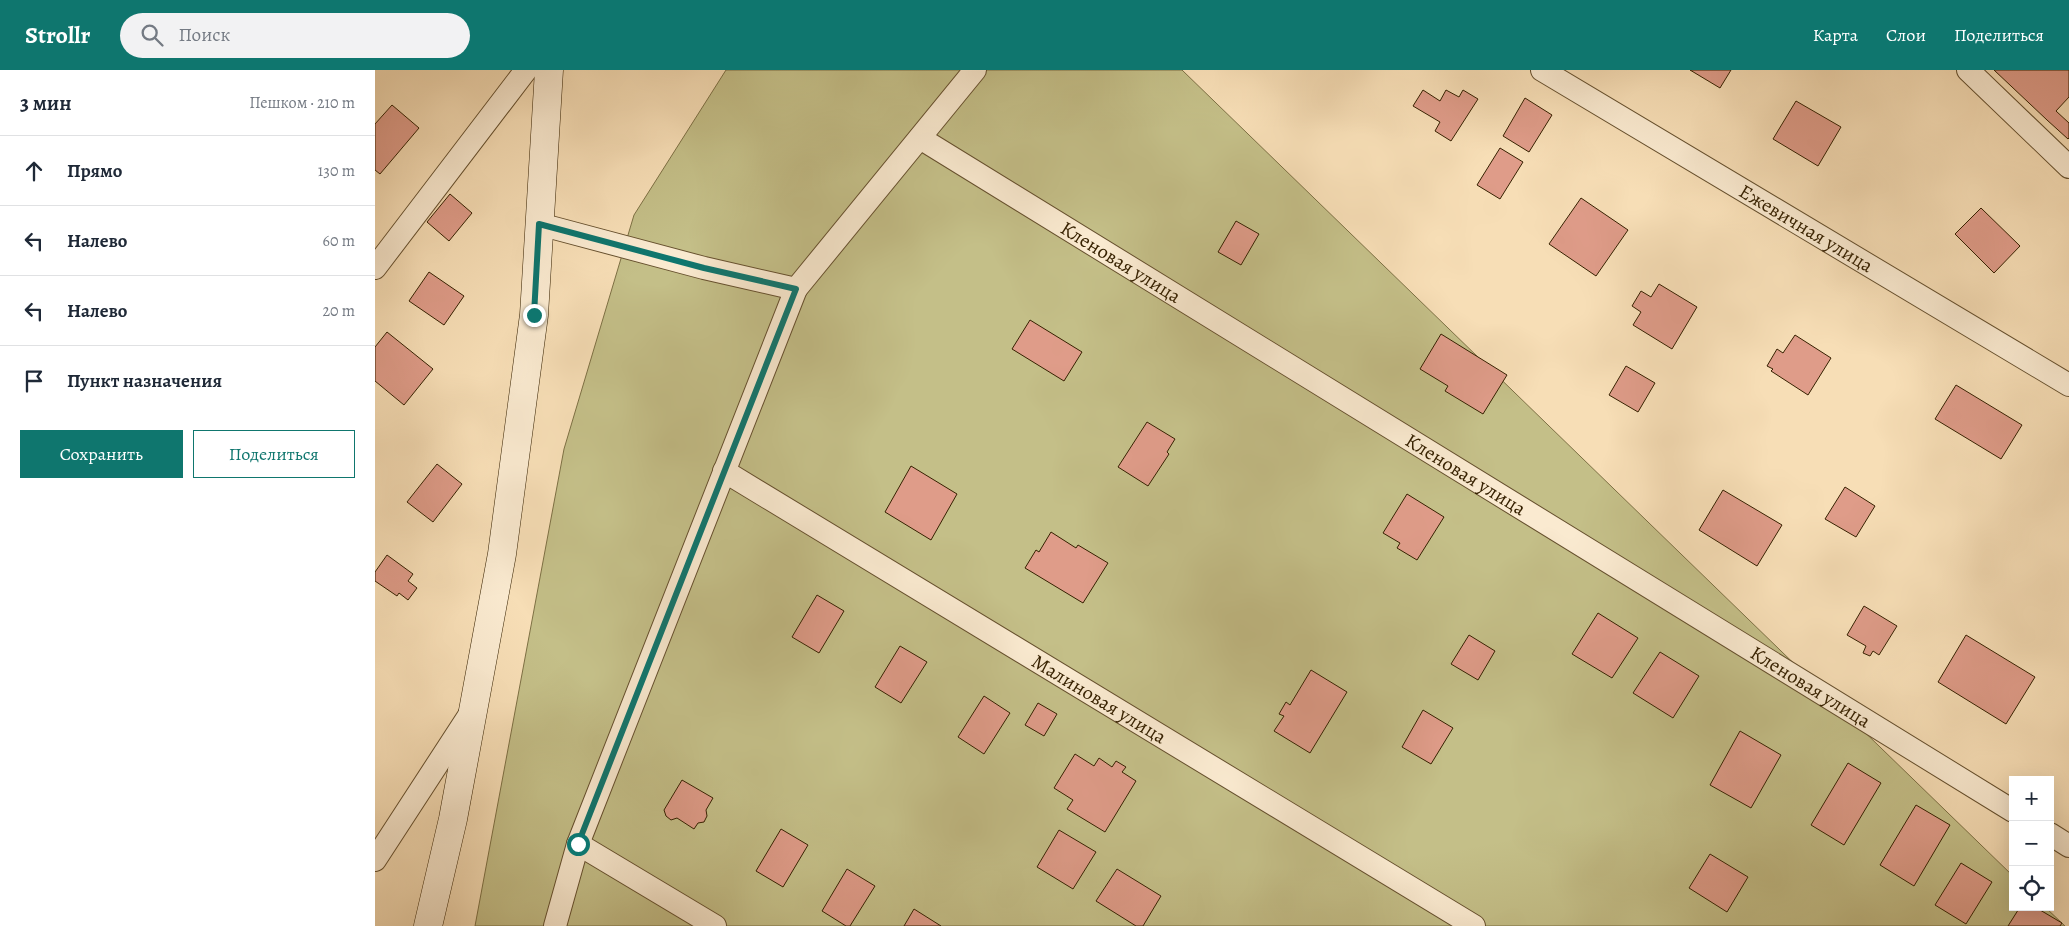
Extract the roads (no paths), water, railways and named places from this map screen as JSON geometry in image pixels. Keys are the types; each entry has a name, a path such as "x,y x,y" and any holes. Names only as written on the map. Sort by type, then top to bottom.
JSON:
{"main road":[{"path":"428,926 453,819 471,712 502,554 534,315 549,70"}],"street":[{"path":"375,268 526,70"},
{"path":"555,926 578,844 796,289 975,70"},
{"name":"Ежевичная улица","path":"1542,70 2069,385"},
{"path":"1968,70 2069,167"},
{"name":"Кленовая улица","path":"919,138 2009,809"},
{"path":"539,224 704,268 796,289"},
{"name":"Малиновая улица","path":"725,470 1474,926"},
{"path":"375,860 471,712"},
{"path":"2054,837 2069,846"},
{"path":"578,844 715,926"}]}
